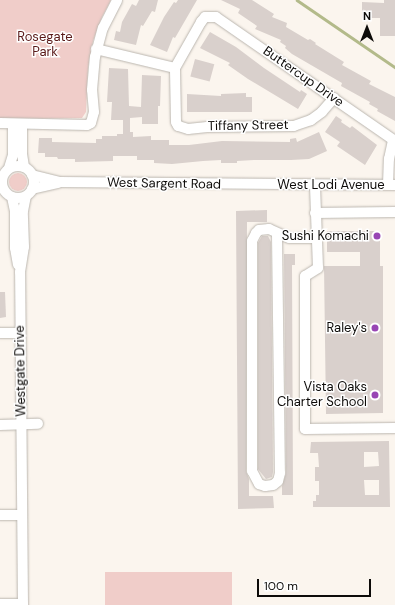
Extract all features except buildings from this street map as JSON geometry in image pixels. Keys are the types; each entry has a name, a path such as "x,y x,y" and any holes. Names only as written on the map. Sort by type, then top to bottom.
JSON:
{"street":[{"path":"0,123 87,125 90,123 94,112 92,90 96,49 103,28 117,0"},
{"name":"Buttercup Drive","path":"175,68 205,17 210,16 220,19 394,140"},
{"path":"96,49 175,68"},
{"name":"Tiffany Street","path":"175,68 175,117 178,126 188,129 208,127 294,126 316,116 334,98"},
{"path":"17,124 24,167 32,175 34,184 29,193 6,193 1,182 4,172 13,155 17,124"},
{"path":"392,185 389,159 394,140"},
{"path":"4,172 14,166 24,167"},
{"name":"West Sargent Road","path":"32,175 60,182 267,185"},
{"name":"West Sargent Road","path":"29,193 60,182"},
{"name":"West Lodi Avenue","path":"267,185 392,185"},
{"path":"315,186 318,268 305,276 305,429 395,428"},
{"name":"Westgate Drive","path":"6,193 15,211 15,248 20,272"},
{"name":"Westgate Drive","path":"23,605 20,272 24,247 23,211 29,193"},
{"path":"316,213 395,212"},
{"path":"277,235 280,472 278,481 273,486 265,486 259,484 252,471 252,242 259,230 269,229 277,235 289,238 317,238"},
{"path":"0,333 20,333"},
{"path":"0,424 38,424"},
{"path":"0,515 22,515"},
{"path":"0,604 23,605"}],"green space":[{"name":"Rosegate Park","path":"0,0 111,0 102,17 93,41 88,68 86,112 82,118 0,119"},
{"path":"14,173 22,173 27,178 25,189 22,191 14,191 9,186 9,178"},
{"path":"105,572 232,572 232,605 105,605"}],"waterway":[{"path":"297,0 395,67"}],"place":[{"name":"Sushi Komachi","path":"377,236"},
{"name":"Raley's","path":"375,328"},
{"name":"Vista Oaks Charter School","path":"375,395"}]}
